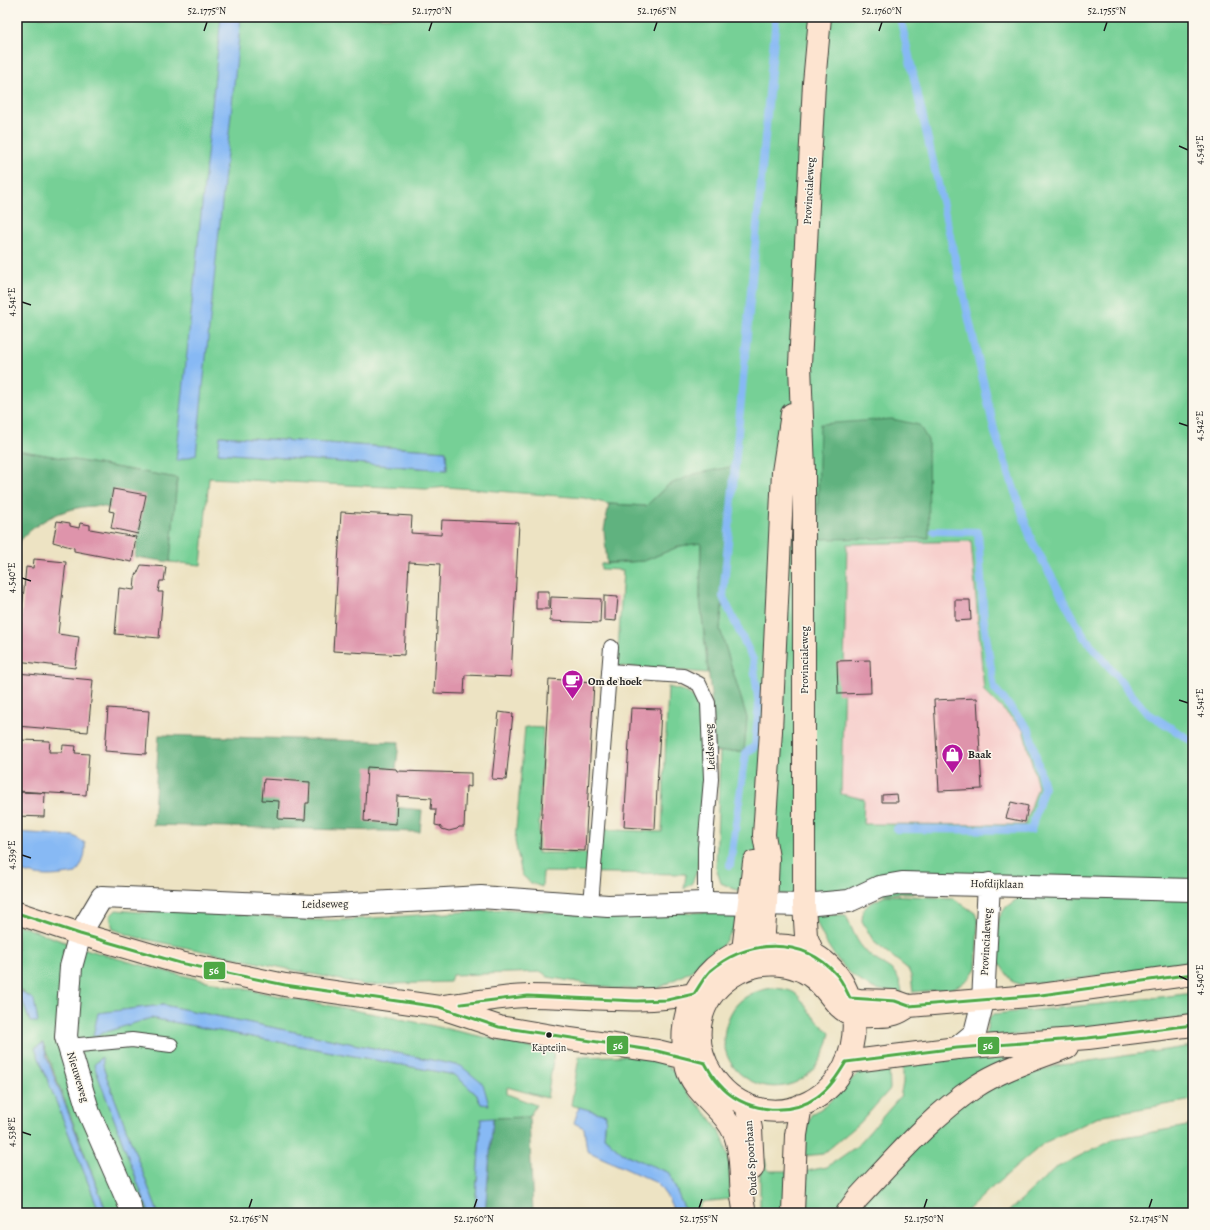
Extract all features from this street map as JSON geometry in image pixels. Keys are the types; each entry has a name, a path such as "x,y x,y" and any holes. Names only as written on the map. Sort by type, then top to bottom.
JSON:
{"main road":[{"name":"Provincialeweg","path":"812,953 806,936 804,905 804,471 800,365 814,82 820,17"},
{"name":"Provincialeweg","path":"754,954 758,904 754,858 764,835 771,730 783,472 800,365"},
{"path":"17,913 80,934 180,963 277,983 439,1007 499,1027 570,1039 657,1051 695,1061"},
{"path":"784,946 812,953 836,972 851,1006 853,1034 846,1062 837,1078 825,1092 801,1105 773,1110 746,1104 728,1094 695,1061 683,1029 688,1008 694,994 701,981 716,964 729,956 754,954 784,946"},
{"path":"754,954 770,964 798,968 820,984 829,997 842,1009 851,1006"},
{"path":"695,1061 700,1045 701,1026 710,999 754,954"},
{"path":"851,1006 862,1016 898,1014 909,1006 1041,995 1193,974"},
{"path":"439,1007 528,996 666,1000 694,994"},
{"path":"846,1062 957,1048 1088,1038 1193,1025"},
{"path":"847,1213 857,1199 935,1118 975,1087 1014,1067 1088,1038"},
{"name":"Oude Spoorbaan","path":"695,1061 689,1074 696,1086 729,1125 735,1135 748,1205"},
{"name":"Oude Spoorbaan","path":"746,1104 752,1144 748,1205"},
{"path":"793,1213 796,1135 801,1105"}],"street":[{"name":"Hofdijklaan","path":"804,905 849,901 880,887 902,883 1193,890"},
{"name":"Provincialeweg","path":"957,1048 975,1033 983,1001 989,884"},
{"name":"Leidseweg","path":"80,934 102,897 316,906 481,897 591,905 705,903 804,905"},
{"name":"Nieuweweg","path":"80,934 72,967 68,998 66,1037 89,1113 130,1206 131,1213"}],"lane":[{"path":"591,905 611,647"},
{"name":"Leidseweg","path":"609,671 683,676 699,684 708,702 711,779 705,848 705,903"},
{"path":"69,1046 132,1040 172,1046"}],"shaded area":[{"path":"971,541 984,691 1023,729 1038,787 1025,826 863,824 841,794 847,544"}],"green space":[{"path":"17,17 1193,17 1193,880 839,896 743,893 721,883 716,868 720,752 744,751 747,718 720,629 734,466 668,485 646,506 609,504 584,498 447,487 426,489 209,478 201,565 170,562 177,478 17,450","holes":["220,436 446,451 447,470 219,453","971,541 984,691 1023,729 1038,787 1025,825 863,824 864,799 841,794 847,544"]},
{"path":"892,419 919,425 928,440 929,538 817,539 820,424"},
{"path":"17,450 177,478 170,562 135,557 144,497 116,509 100,506 88,506 65,511 43,521 33,528 17,545"},
{"path":"735,466 720,629 747,718 744,751 714,752 711,694 700,598 701,543 680,546 644,561 607,563 604,530 609,504 646,506 668,485 694,474"},
{"path":"701,543 700,598 708,673 617,666 623,570 601,569 601,564 644,561 680,546"},
{"path":"668,687 689,694 698,704 704,772 702,831 697,871 692,883 684,889 686,874 543,872 542,887 531,883 522,875 515,841 525,727 543,728 538,853 589,853 590,829 662,832"},
{"path":"159,735 399,742 392,807 422,810 420,832 153,825"},
{"path":"887,895 953,898 975,913 978,921 976,968 969,978 960,985 950,989 913,992 911,976 908,969 874,942 862,921 863,910 869,904"},
{"path":"1020,897 1193,897 1193,965 1023,985 1013,982 998,962 998,919 1006,907"},
{"path":"174,908 307,920 344,920 507,909 620,917 674,913 739,911 736,926 719,950 691,971 657,989 615,989 548,977 542,972 452,975 450,982 365,985 135,937 113,929 110,916 116,910 150,913"},
{"path":"814,914 846,915 855,937 863,948 875,960 893,971 897,976 902,993 873,988 850,973 834,955 822,935"},
{"path":"17,924 105,955 150,967 242,988 424,1024 554,1053 547,1098 507,1087 507,1094 536,1105 529,1117 481,1119 475,1213 158,1213 104,1070 101,1057 94,1065 149,1213 107,1213 43,1043 35,1048 100,1213 17,1213 17,1000 23,1002 30,1022 24,992 17,989","holes":["163,1005 461,1066 489,1104 481,1104 477,1095 455,1075 151,1018 99,1013"]},
{"path":"773,988 794,992 818,1022 830,1033 819,1062 801,1079 781,1086 760,1084 741,1075 729,1059 724,1038 734,1007 749,995 760,990"},
{"path":"1193,993 1193,1017 985,1038 989,1018 993,1014 1102,1004"},
{"path":"1193,1046 1193,1100 1103,1115 1044,1143 988,1191 965,1213 803,1213 807,1171 827,1167 857,1146 900,1097 903,1083 903,1062 1012,1052 1023,1077 1055,1066"},
{"path":"649,1055 673,1070 685,1090 711,1119 723,1138 730,1163 730,1199 702,1202 696,1213 686,1213 669,1173 622,1153 604,1137 606,1115 571,1105 579,1057"},
{"path":"889,1067 890,1089 860,1123 823,1154 803,1156 804,1135 811,1115 825,1106 859,1072"},
{"path":"529,1117 533,1213 485,1213 493,1118"},
{"path":"1193,1125 1193,1213 1007,1213 1054,1169 1113,1139"},
{"path":"760,1158 765,1159 767,1169 770,1171 787,1171 786,1213 760,1213"}],"water":[{"path":"221,17 241,17 196,455 176,461"},
{"path":"220,436 446,451 447,470 218,453"},
{"path":"17,832 74,836 85,843 84,859 76,873 40,876 17,870"},
{"path":"17,989 34,1000 38,1022 30,1022 23,1002 17,1000"},
{"path":"163,1005 461,1066 483,1084 489,1105 481,1104 477,1095 455,1075 151,1018 93,1036 98,1013"},
{"path":"43,1043 47,1058 107,1213 100,1213 35,1048"},
{"path":"102,1057 104,1070 158,1213 149,1213 94,1065"},
{"path":"579,1107 606,1115 604,1137 622,1153 669,1173 686,1213 675,1213 668,1198 657,1183 587,1151 584,1128 574,1123"},
{"path":"493,1118 485,1213 475,1213 481,1119"}],"building":[{"path":"113,489 146,495 138,534 111,528 114,512 109,511"},
{"path":"341,512 412,516 411,533 441,535 442,520 519,523 511,677 465,675 464,694 434,693 440,564 409,562 404,655 333,651"},
{"path":"57,521 70,523 70,526 79,528 80,523 90,525 90,529 136,537 132,562 74,551 74,548 53,542"},
{"path":"34,559 66,562 58,634 79,637 75,668 17,661 17,630 20,631 26,567 33,568"},
{"path":"141,565 166,567 164,581 160,581 158,592 163,592 159,638 115,634 119,588 134,590 135,578"},
{"path":"536,591 549,591 549,609 536,609"},
{"path":"604,596 618,597 616,621 604,620"},
{"path":"551,597 601,599 600,623 550,621"},
{"path":"955,600 970,600 971,620 955,621"},
{"path":"870,660 871,693 838,694 837,661"},
{"path":"17,673 93,680 88,732 17,726"},
{"path":"549,679 594,682 585,851 540,849"},
{"path":"977,698 982,789 939,791 934,700"},
{"path":"108,708 149,711 146,754 105,751"},
{"path":"631,708 661,709 655,829 624,827"},
{"path":"499,712 513,714 506,780 492,779"},
{"path":"20,740 50,741 49,752 62,752 63,745 76,746 75,753 89,754 86,795 17,791 17,750 19,750"},
{"path":"367,767 396,769 397,771 471,773 471,787 466,786 464,827 459,827 449,831 435,825 436,809 431,809 432,798 397,796 396,824 364,821"},
{"path":"264,779 310,782 309,803 306,803 305,820 278,819 279,801 262,800"},
{"path":"17,792 45,793 44,817 17,816"},
{"path":"897,794 898,802 882,802 882,795"},
{"path":"1011,802 1028,806 1025,822 1006,818"}],"waterway":[{"path":"730,865 746,753 755,746 759,705 753,660 723,597 776,17"},
{"path":"900,17 995,433 1031,539 1083,635 1146,712 1193,742"},
{"path":"897,829 1031,830 1044,787 1029,730 994,688 984,622 978,532 934,531"}],"transit line":[{"name":"56","path":"17,913 80,934 180,963 285,985 439,1007 499,1027 657,1051 705,1063 711,1074 729,1093 752,1106 765,1108 792,1108 805,1104 817,1097 830,1085 846,1062 957,1048 1088,1038 1193,1025"},
{"name":"56","path":"461,1004 528,996 637,1001 667,1000 694,994 710,971 725,960 757,948 774,946 791,948 807,953 822,962 838,976 850,998 895,1001 909,1006 1041,995 1193,974"}],"place":[{"name":"Om de hoek","path":"572,700"},
{"name":"Baak","path":"952,774"},
{"name":"Kapteijn","path":"549,1035"}]}
